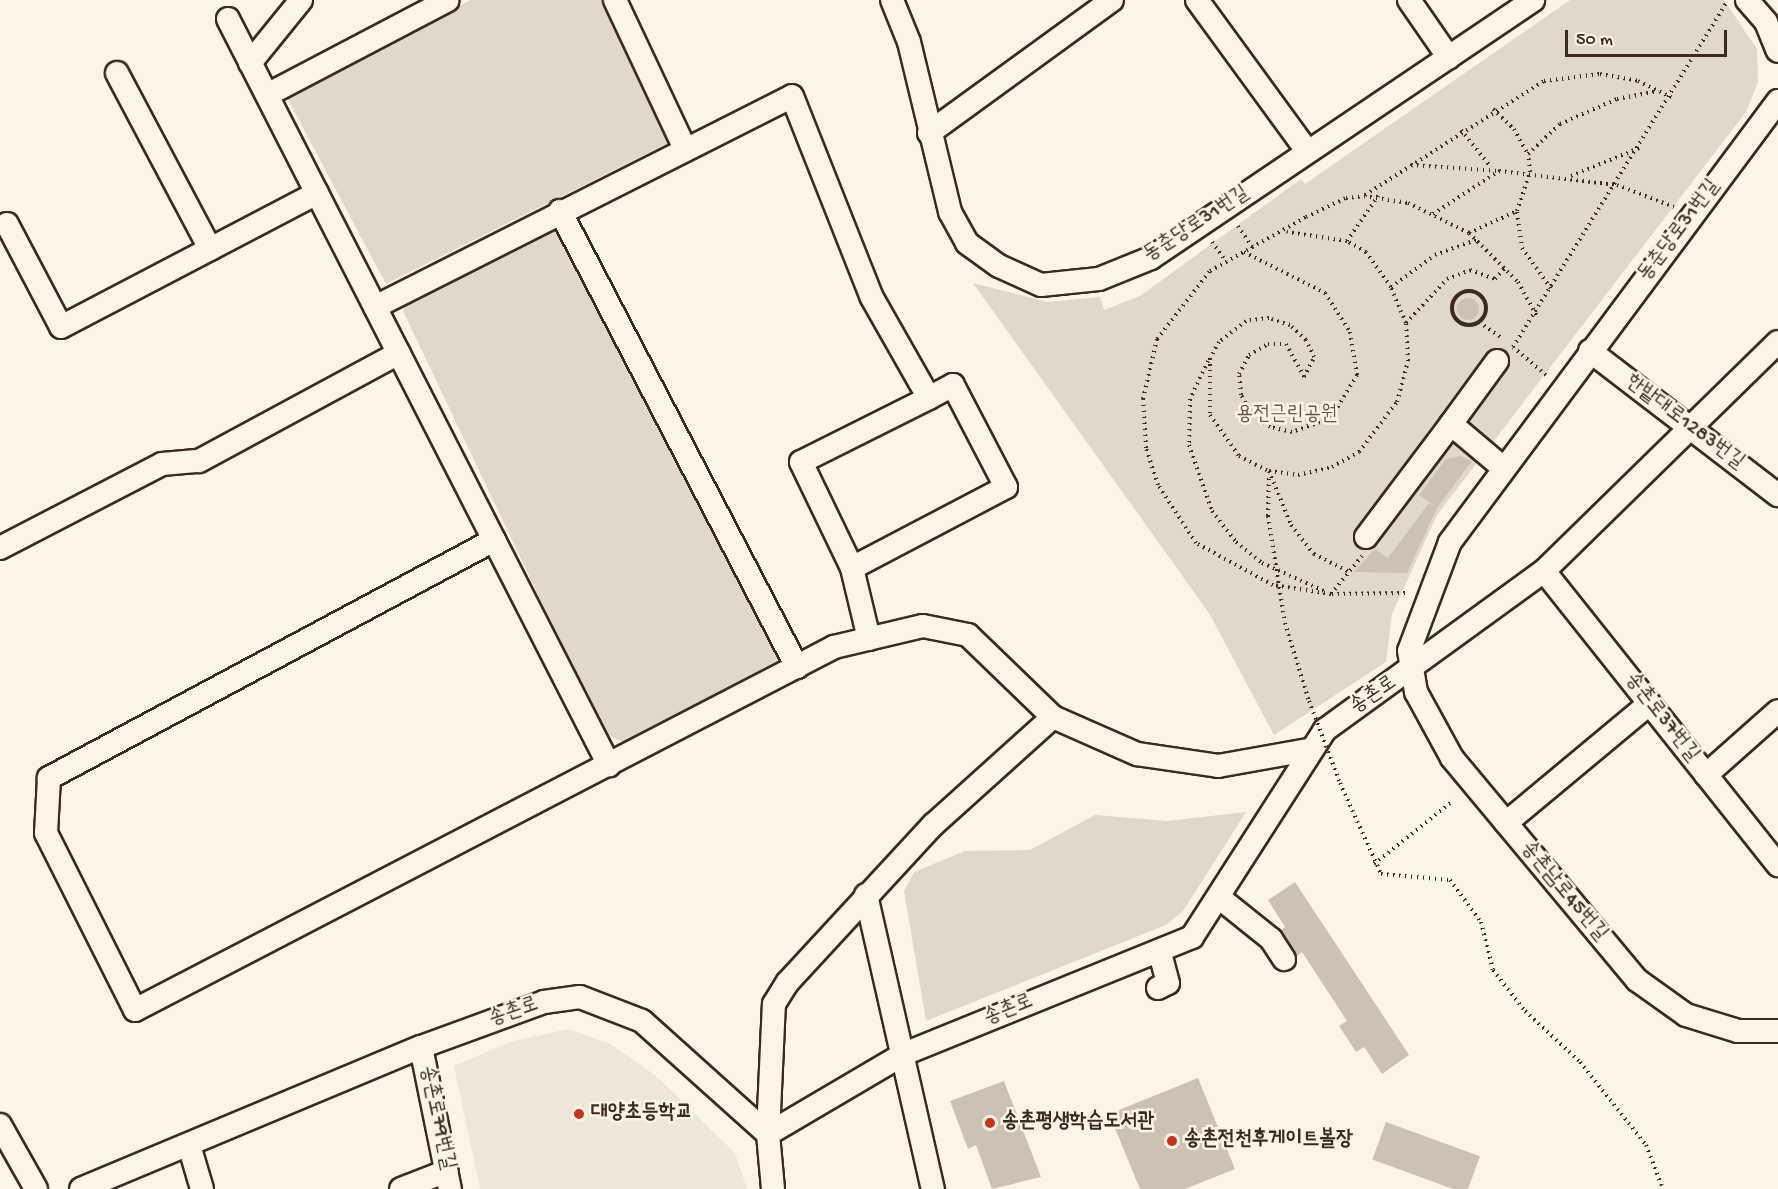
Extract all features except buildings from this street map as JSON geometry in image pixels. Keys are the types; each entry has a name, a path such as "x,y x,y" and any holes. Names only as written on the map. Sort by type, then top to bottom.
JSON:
{"street":[{"path":"250,63 301,0"},
{"path":"267,95 448,0"},
{"path":"615,0 685,149"},
{"name":"동춘당로31번길","path":"891,0 909,42 929,133 950,212 967,243 999,266 1041,285 1099,279 1151,258 1533,0"},
{"path":"929,133 1112,0"},
{"path":"1197,0 1307,151"},
{"path":"1409,0 1449,58"},
{"path":"1747,0 1766,22 1778,51"},
{"path":"228,19 609,765"},
{"path":"117,73 210,249"},
{"path":"375,307 560,211 792,96 871,296 929,398"},
{"name":"동춘당로31번길","path":"1410,671 1413,637 1450,542 1502,467 1778,101"},
{"path":"7,224 61,327 317,193"},
{"path":"560,211 797,667"},
{"name":"송촌로","path":"81,1189 421,1047 544,1002 580,997 642,1021 768,1134 904,1054 1160,953 1192,938 1221,899 1308,750 1324,730 1410,671 1544,571 1692,429 1778,342"},
{"name":"한밭대로1283번길","path":"1590,351 1778,495"},
{"path":"0,548 162,464 199,461 399,353"},
{"path":"1366,544 1450,424 1505,354"},
{"path":"852,568 1006,487 954,385 801,462 852,568 869,639"},
{"path":"1450,424 1502,467"},
{"path":"494,540 49,778 46,833 135,1010 834,647 923,626 968,635 1053,717 1137,754 1189,763 1249,764 1308,750"},
{"name":"송촌로37번길","path":"1544,571 1706,775 1775,856"},
{"name":"송촌남로45번길","path":"1410,671 1416,692 1452,758 1636,980 1686,1015 1738,1031 1778,1031"},
{"path":"1506,823 1649,704"},
{"path":"1706,775 1778,711"},
{"path":"772,1189 768,1134 774,1005 788,982 933,825 1053,717"},
{"path":"866,895 933,1189"},
{"path":"1221,899 1270,939 1284,959"},
{"path":"1158,988 1168,983 1160,953"},
{"name":"송촌로79번길","path":"421,1047 449,1180"},
{"path":"0,1125 36,1189"},
{"path":"189,1145 202,1189"},
{"path":"401,1189 449,1180"}],"path":[{"path":"1505,354 1536,315 1552,290 1728,0"},
{"path":"1364,196 1533,84 1558,78 1600,75 1659,91 1671,97"},
{"path":"1528,154 1583,111 1659,91"},
{"path":"1493,109 1518,134 1528,154 1530,172 1516,211 1522,248 1552,290"},
{"path":"1461,130 1491,168"},
{"path":"1567,177 1639,148"},
{"path":"1410,165 1491,168 1499,171 1530,172 1617,184 1677,208"},
{"path":"1433,215 1499,171"},
{"path":"1405,593 1331,594 1273,585 1196,543 1158,485 1146,448 1143,399 1157,339 1182,301 1226,261 1287,232 1346,198 1364,196 1378,196 1433,215 1468,233 1505,268 1536,315"},
{"path":"1347,241 1378,196"},
{"path":"1468,233 1516,211"},
{"path":"1235,222 1252,248"},
{"path":"1210,358 1210,415 1239,456 1269,471 1298,475 1332,466 1378,433 1398,402 1408,361 1406,323 1391,287 1366,252 1347,241 1287,232"},
{"path":"1209,237 1226,261"},
{"path":"1391,287 1435,255 1477,240"},
{"path":"1244,252 1303,277 1325,293 1350,332 1358,375 1331,418 1292,432 1270,427 1251,413 1241,395 1239,374 1249,355 1268,344 1286,344 1305,377 1314,357 1306,339 1290,325 1269,318 1246,321 1218,342 1190,399 1189,445 1212,511 1236,542 1262,563 1331,594"},
{"path":"1406,323 1447,279 1470,270 1495,279 1505,268"},
{"path":"1470,291 1480,296 1485,312 1479,322 1459,322 1452,313 1455,298 1470,291"},
{"path":"1479,322 1505,354 1546,375"},
{"path":"1269,471 1268,516 1285,623 1309,701 1374,864 1381,874 1450,880 1481,922 1493,970 1525,1011 1580,1062 1646,1144 1664,1189"},
{"path":"1269,471 1291,525 1314,554 1349,572"},
{"path":"1331,594 1349,572 1366,544"},
{"path":"1374,864 1454,800"}],"shaded area":[{"name":"대양초등학교","path":"568,1029 610,1044 655,1075 735,1153 747,1189 480,1189 454,1066 510,1042"}],"green space":[{"path":"471,0 603,0 670,142 386,284 285,94"},
{"name":"용전근린공원","path":"1570,0 1724,0 1757,49 1758,82 1746,112 1437,515 1392,614 1386,662 1274,735 1209,613 973,283 1047,302 1100,297 1104,310 1140,296 1301,179 1305,184"},
{"path":"549,229 565,232 780,659 624,743 604,733 403,311 407,301"},
{"path":"1246,812 1183,911 1166,925 926,1021 904,891 914,872 965,851 1030,850 1095,815 1167,821"}],"place":[{"name":"대양초등학교","path":"579,1114"},
{"name":"송촌평생학습도서관","path":"990,1123"},
{"name":"송촌전천후게이트볼장","path":"1172,1141"}]}
